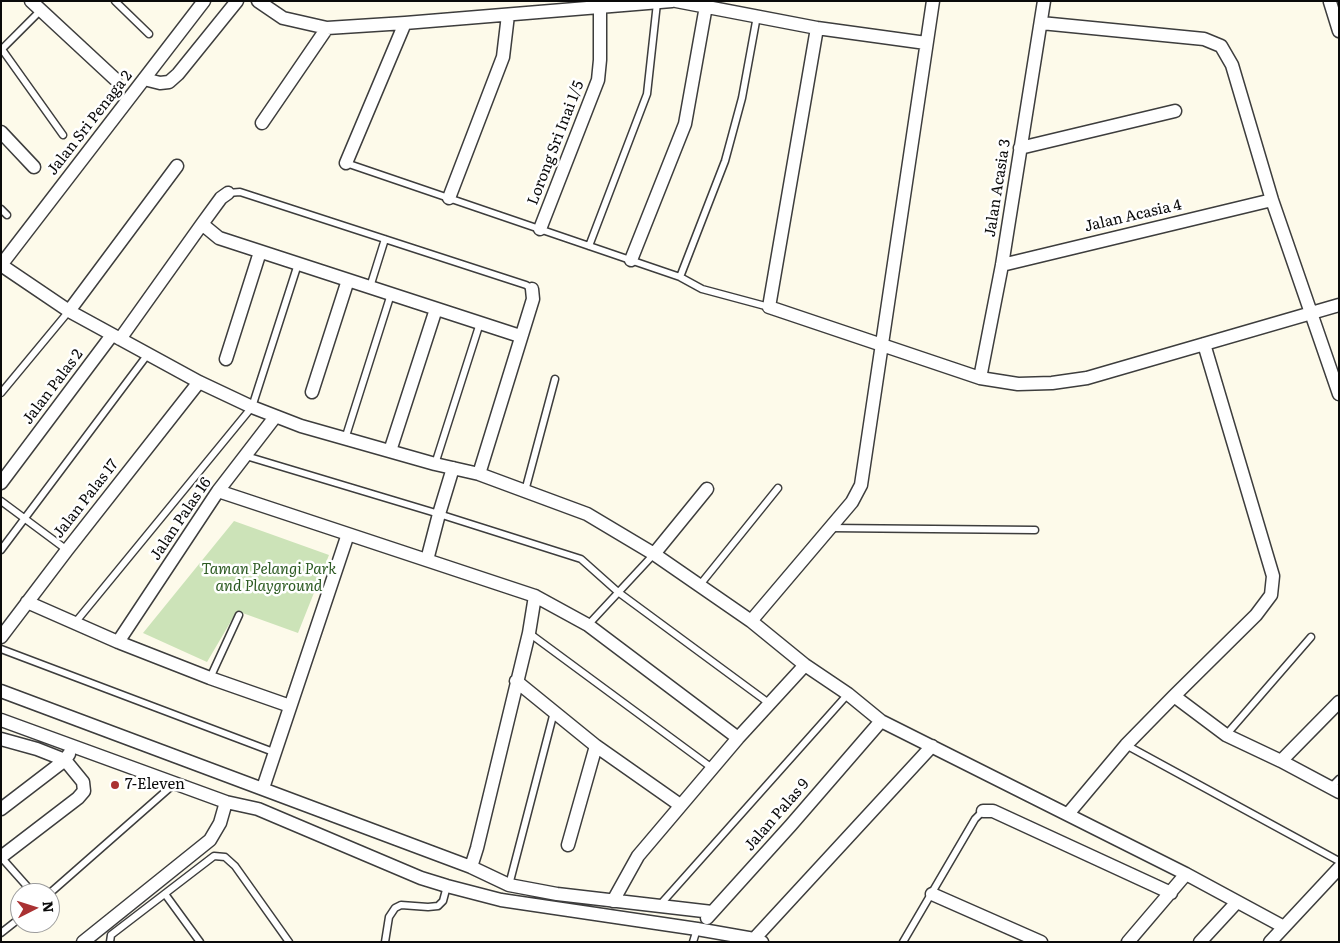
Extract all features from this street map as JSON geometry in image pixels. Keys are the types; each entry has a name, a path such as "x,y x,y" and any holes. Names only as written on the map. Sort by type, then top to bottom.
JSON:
{"street":[{"path":"31,1 114,79"},
{"path":"144,79 160,83 169,82 237,1"},
{"path":"258,1 283,18 327,28 674,1 816,28 926,43"},
{"path":"751,621 852,502 861,485 933,1"},
{"name":"Jalan Acasia 3","path":"980,378 1002,264 1044,1"},
{"path":"1330,2 1339,31"},
{"name":"Jalan Sri Penaga 2","path":"1,265 144,79 197,4"},
{"path":"631,260 685,124 706,6"},
{"name":"Lorong Sri Inai 1/5","path":"540,229 598,80 600,7"},
{"path":"449,198 503,57 508,15"},
{"path":"346,163 405,23"},
{"path":"1041,23 1204,39 1221,46 1232,65 1272,200 1339,394"},
{"path":"262,123 327,28"},
{"path":"816,28 769,307 980,378 1018,384 1052,383 1088,378 1339,305"},
{"path":"1020,148 1175,111"},
{"path":"1,132 34,167"},
{"path":"70,311 177,166"},
{"name":"Jalan Palas 2","path":"2,481 116,337 221,198 228,193"},
{"name":"Jalan Acasia 4","path":"1002,264 1272,200"},
{"path":"202,224 219,238 520,336"},
{"path":"226,359 260,252"},
{"path":"1,265 70,311 116,337 199,382 275,417 344,439 478,474 587,514 654,554 751,621 805,665 848,694 881,721 1186,874 1284,927"},
{"path":"312,392 348,280"},
{"path":"478,474 533,299 532,289"},
{"path":"390,451 436,308"},
{"path":"1068,814 1126,745 1256,615 1271,595 1273,576 1204,344"},
{"name":"Jalan Palas 17","path":"1,637 66,550 199,382"},
{"name":"Jalan Palas 16","path":"118,642 218,492 275,417"},
{"path":"427,560 453,468"},
{"path":"654,554 707,489"},
{"path":"218,492 536,596 588,625 738,738"},
{"path":"264,788 348,534"},
{"path":"471,867 529,632 536,596"},
{"path":"26,602 118,642 210,678 290,706"},
{"path":"613,901 638,856 738,738 805,665"},
{"path":"516,681 596,746 680,805"},
{"path":"1,691 471,867 509,885 557,894 712,912"},
{"path":"1174,696 1226,735 1336,786"},
{"path":"1281,761 1339,702"},
{"path":"1,720 226,802 258,808 421,878 447,886 501,900 758,940 932,746"},
{"name":"Jalan Palas 9","path":"697,929 881,721"},
{"path":"1,857 78,798 84,791 83,782 65,760 37,749 2,739"},
{"path":"1,809 65,760 74,746"},
{"path":"568,845 596,746"},
{"path":"84,941 210,840 220,823 226,802"},
{"path":"983,811 993,811 1171,892"},
{"path":"1270,942 1339,868"},
{"path":"1128,942 1186,874"},
{"path":"932,894 1041,942"},
{"path":"1200,942 1237,902"}],"lane":[{"path":"115,1 149,34"},
{"path":"589,246 647,94 657,2"},
{"path":"40,11 2,49 63,135"},
{"path":"680,277 725,161 742,98 757,16"},
{"path":"346,163 680,277 702,289 769,307"},
{"path":"228,193 240,192 526,285 532,289"},
{"path":"1,209 7,215"},
{"path":"370,287 385,239"},
{"path":"74,624 252,407 298,264"},
{"path":"344,439 391,294"},
{"path":"1,393 70,311"},
{"path":"435,464 480,323"},
{"path":"1,550 148,354"},
{"path":"525,491 556,378"},
{"path":"246,456 581,559 618,592 770,704"},
{"path":"700,586 778,488"},
{"path":"1,501 66,550"},
{"path":"829,528 1035,530"},
{"path":"588,625 654,554"},
{"path":"210,678 238,615"},
{"path":"529,632 712,768"},
{"path":"1226,735 1311,637"},
{"path":"1,649 276,753"},
{"path":"658,907 848,694"},
{"path":"509,885 554,712"},
{"path":"1126,745 1339,860"},
{"path":"60,884 175,783"},
{"path":"904,942 976,819 983,811"},
{"path":"110,942 111,935 214,856 225,857 235,866 289,942"},
{"path":"1,857 24,883"},
{"path":"385,942 389,917 395,908 401,905 438,906 443,901 447,886"},
{"path":"165,894 200,942"},
{"path":"694,942 697,929"}],"green space":[{"name":"Taman Pelangi Park and Playground","path":"234,521 329,555 298,633 237,611 207,662 143,633"}],"place":[{"name":"7-Eleven","path":"115,785"}]}
